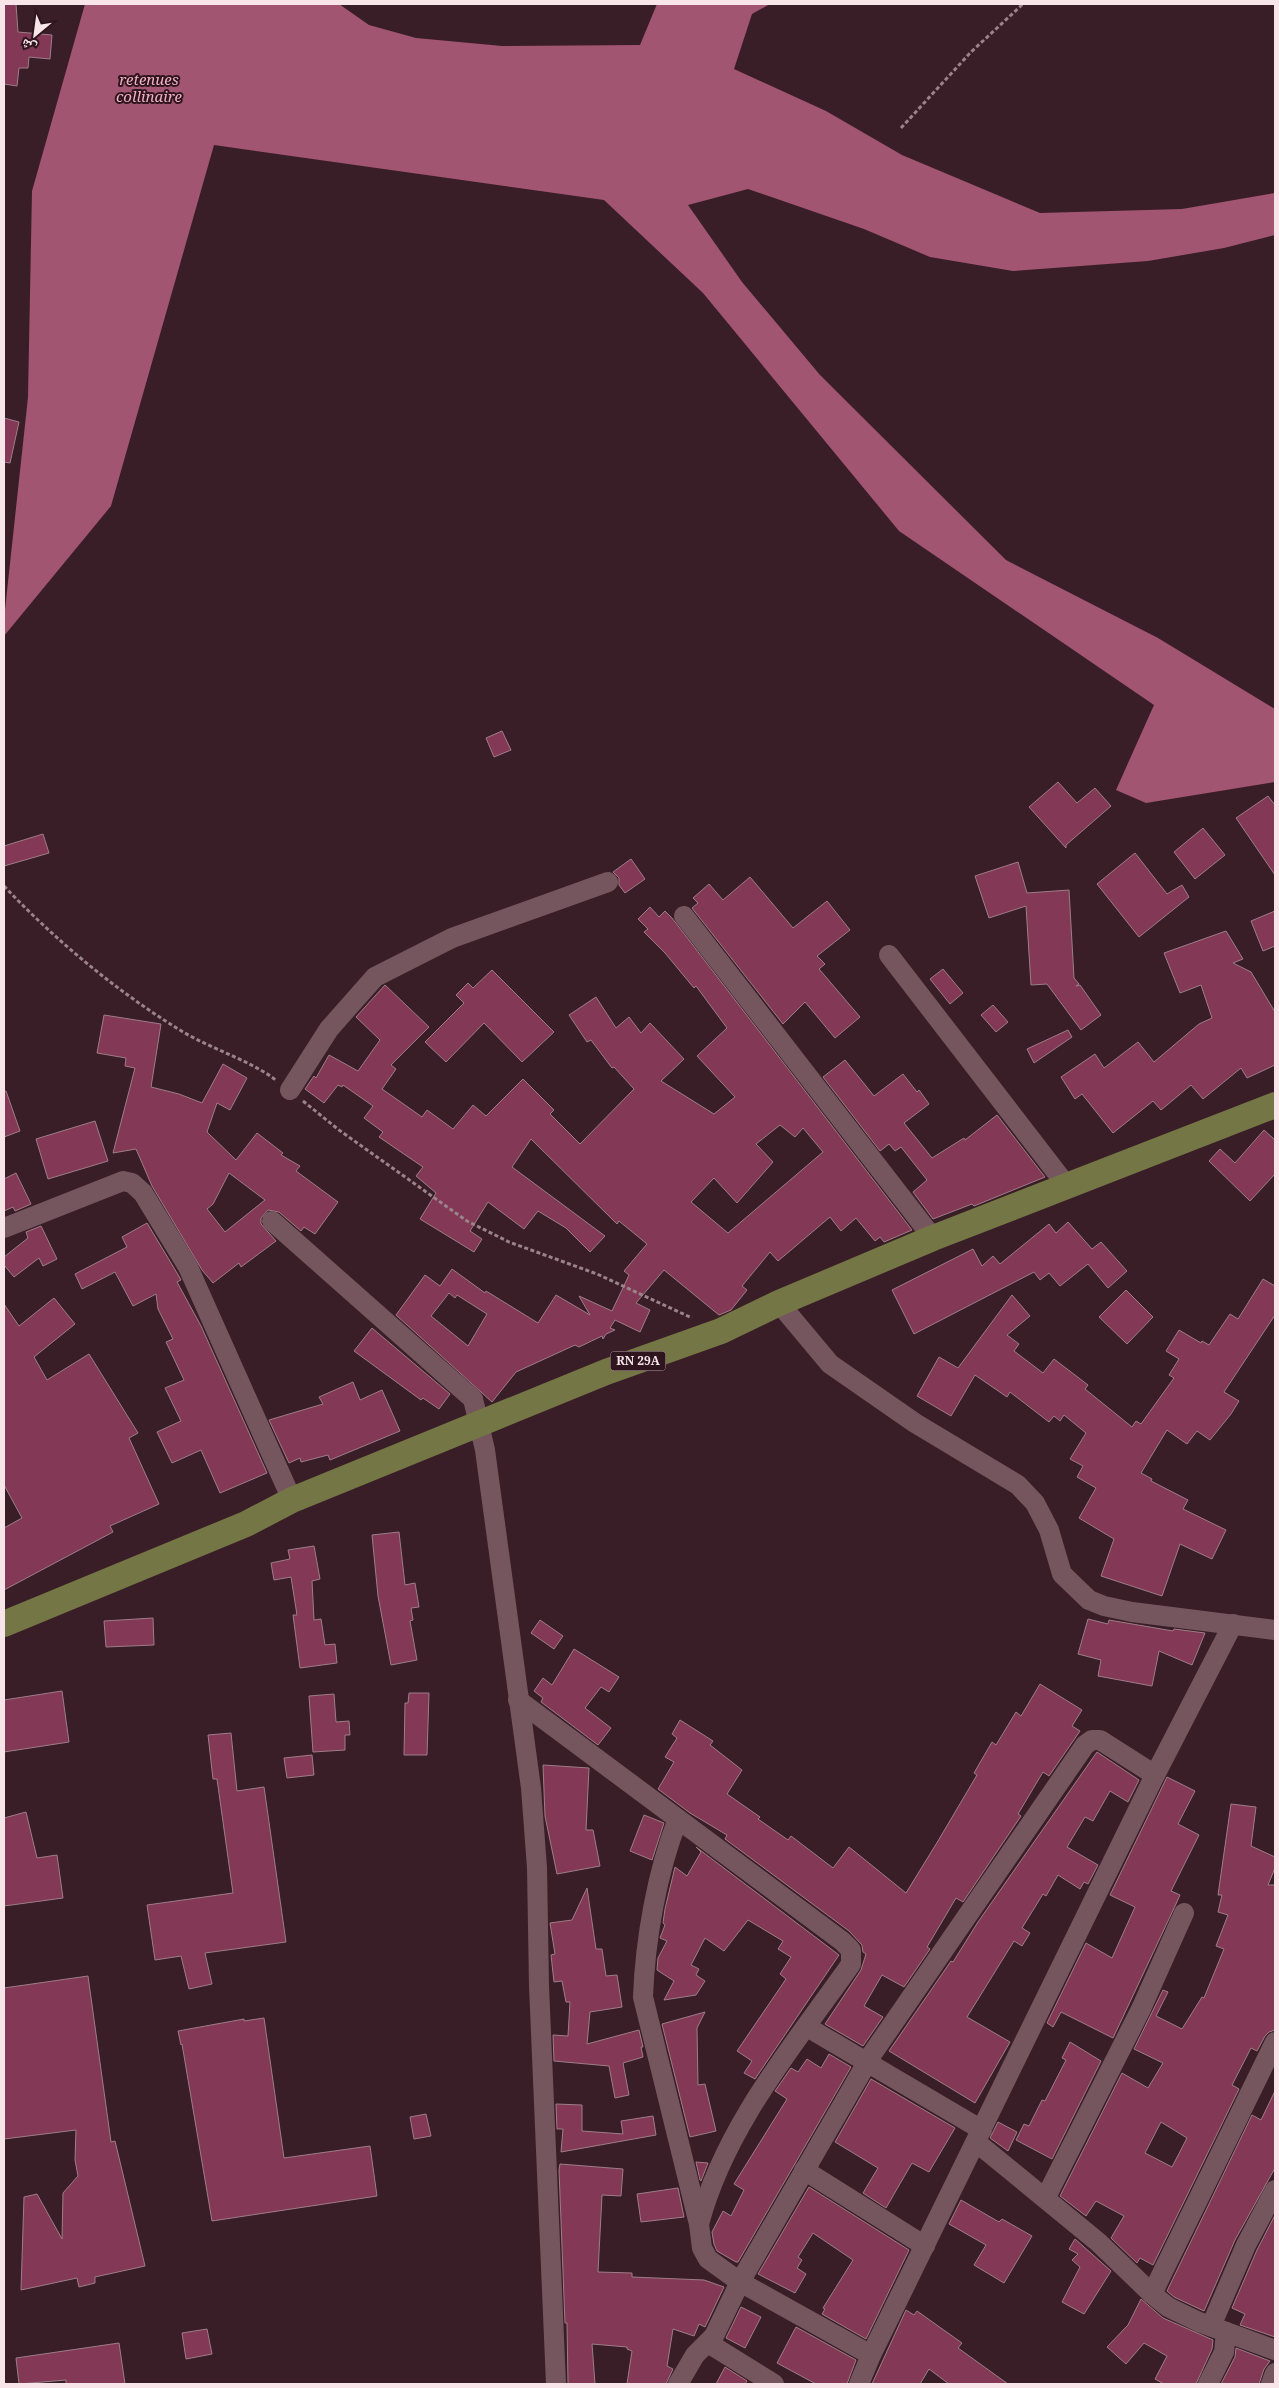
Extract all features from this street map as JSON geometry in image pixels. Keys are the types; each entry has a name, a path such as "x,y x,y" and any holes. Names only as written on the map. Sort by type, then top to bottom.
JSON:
{"main road":[{"name":"RN 29A","path":"4,1624 246,1524 292,1500 606,1372 721,1331 779,1303 933,1238 1275,1105"}],"street":[{"path":"290,1090 329,1029 375,977 452,938 608,882"},
{"path":"684,916 933,1238"},
{"path":"889,955 1067,1186"},
{"path":"4,1228 123,1182 132,1183 143,1193 188,1268 292,1500"},
{"path":"272,1221 473,1399 486,1460 531,1788 538,1868 539,1986 556,2384"},
{"path":"779,1303 830,1364 915,1423 1018,1486 1034,1503 1049,1530 1062,1574 1090,1600 1104,1606 1132,1612 1275,1630"},
{"path":"859,2384 871,2355 1154,1776 1233,1624"},
{"path":"518,1700 842,1941 851,1950 851,1964 750,2107 707,2193 699,2224"},
{"path":"678,2384 695,2355 714,2336 740,2282 804,2170 829,2132 867,2062 1086,1745 1092,1740 1100,1740 1154,1776"},
{"path":"678,1819 667,1848 657,1894 644,1970 643,1997 699,2224 702,2248 708,2259 740,2282 871,2355"},
{"path":"1046,2197 1141,2009 1184,1913"},
{"path":"807,2027 867,2062 979,2136 1168,2307 1275,2350"},
{"path":"1152,2294 1275,2042"},
{"path":"804,2170 925,2246"},
{"path":"1208,2384 1224,2352 1219,2329 1246,2245 1275,2190"},
{"path":"708,2343 774,2384"},
{"path":"1271,2384 1275,2373"}],"path":[{"path":"901,128 971,52 1023,4"},
{"path":"4,886 34,918 130,996 175,1028 267,1074 339,1130 467,1221 509,1242 597,1274 721,1331"}],"water":[{"name":"retenues collinaire","path":"85,4 339,4 369,25 416,38 502,46 640,45 657,4 770,4 752,14 734,69 826,111 902,155 1040,213 1182,209 1275,193 1275,235 1224,248 1148,261 1013,271 930,257 864,229 748,189 688,205 742,282 820,375 1006,560 1158,638 1275,709 1275,782 1146,803 1116,790 1154,705 899,531 703,293 604,200 214,145 111,506 4,636 4,619 28,397 32,191"}],"building":[{"path":"4,4 16,4 18,32 52,35 50,59 29,57 28,68 19,68 17,86 4,84"},
{"path":"4,418 19,422 10,463 4,462"},
{"path":"502,731 511,750 494,757 486,738"},
{"path":"1058,782 1077,803 1095,788 1111,806 1066,845 1066,848 1029,807"},
{"path":"1268,796 1275,805 1275,875 1236,818"},
{"path":"1203,828 1225,855 1195,879 1174,852"},
{"path":"43,834 49,853 4,866 4,846"},
{"path":"1135,853 1167,894 1182,885 1189,897 1139,937 1097,884"},
{"path":"631,859 645,879 625,893 619,885 619,878 613,872"},
{"path":"1018,862 1027,893 1069,890 1074,978 1079,984 1076,986 1080,985 1101,1015 1081,1030 1047,984 1031,985 1026,906 989,918 975,876"},
{"path":"750,877 793,928 827,901 850,930 817,956 825,964 819,969 860,1017 835,1038 805,1002 783,1024 692,908 698,903 693,898 709,884 723,900"},
{"path":"650,907 659,917 665,911 672,918 912,1230 884,1242 880,1237 875,1241 856,1218 841,1231 830,1217 778,1261 770,1252 742,1286 747,1290 731,1310 719,1315 664,1270 636,1303 650,1310 640,1332 615,1320 610,1328 615,1330 606,1334 603,1339 602,1336 579,1347 575,1345 516,1372 492,1402 396,1315 425,1275 440,1286 452,1269 485,1293 486,1291 538,1323 556,1295 590,1315 579,1296 612,1311 629,1275 624,1271 647,1244 619,1221 617,1224 531,1139 512,1167 605,1236 590,1252 566,1228 538,1211 524,1229 488,1202 470,1231 482,1239 474,1252 420,1219 436,1193 416,1176 423,1167 379,1137 383,1132 364,1118 373,1106 343,1085 342,1087 338,1085 324,1103 305,1089 314,1076 316,1078 329,1055 358,1071 380,1040 356,1017 385,985 429,1027 391,1065 396,1069 382,1089 422,1117 427,1110 453,1129 473,1105 486,1116 523,1079 554,1110 550,1114 580,1144 634,1089 614,1067 612,1068 591,1040 587,1042 569,1015 596,997 616,1028 629,1017 641,1033 650,1023 684,1059 661,1081 714,1114 735,1097 697,1056 727,1028 696,986 694,988 665,953 644,932 648,929 638,919","holes":["780,1125 795,1137 803,1128 823,1152 728,1233 691,1202 714,1178 737,1203 773,1162 756,1144","449,1293 455,1298 457,1295 487,1314 468,1346 431,1316"]},
{"path":"1275,911 1275,946 1263,951 1251,921"},
{"path":"1226,931 1243,959 1233,963 1251,972 1275,1012 1275,1065 1247,1078 1241,1068 1203,1099 1191,1085 1161,1110 1153,1101 1113,1133 1082,1094 1075,1099 1061,1077 1095,1054 1104,1068 1138,1042 1154,1062 1199,1024 1212,1018 1201,985 1180,993 1164,953"},
{"path":"943,969 963,993 950,1004 930,979"},
{"path":"492,970 554,1032 522,1062 484,1023 446,1062 425,1042 464,1003 456,995 468,983 473,988"},
{"path":"993,1005 1008,1022 996,1032 981,1015"},
{"path":"104,1015 161,1024 151,1087 179,1094 202,1103 223,1064 247,1078 230,1110 217,1103 207,1132 236,1160 257,1133 283,1153 281,1155 300,1166 296,1171 338,1202 315,1234 304,1227 301,1231 279,1212 268,1210 261,1218 261,1224 276,1241 241,1267 239,1263 213,1283 202,1270 152,1186 136,1149 113,1153 135,1068 125,1066 126,1058 97,1053","holes":["229,1173 265,1200 225,1232 207,1209 213,1204"]},
{"path":"1068,1030 1072,1037 1034,1063 1027,1049"},
{"path":"845,1060 874,1096 903,1074 917,1092 919,1090 929,1104 904,1123 932,1158 964,1138 965,1140 997,1115 1045,1177 974,1206 972,1204 933,1219 913,1192 927,1180 901,1147 895,1151 889,1144 880,1151 823,1077"},
{"path":"4,1091 6,1091 20,1131 4,1137"},
{"path":"95,1121 108,1161 48,1179 36,1139"},
{"path":"1264,1130 1275,1140 1275,1174 1250,1201 1209,1161 1220,1149 1235,1163"},
{"path":"16,1173 31,1204 15,1211 13,1207 4,1211 4,1179"},
{"path":"1068,1222 1092,1249 1101,1242 1127,1271 1108,1288 1088,1264 1060,1286 1049,1273 1040,1280 1034,1272 914,1334 892,1290 973,1249 982,1266 993,1256 1000,1264 1049,1224 1056,1233"},
{"path":"147,1223 181,1280 177,1282 201,1326 267,1473 220,1493 201,1450 172,1463 157,1432 181,1421 165,1388 184,1380 166,1342 173,1339 158,1309 156,1294 133,1306 115,1272 82,1289 75,1274 127,1247 122,1237"},
{"path":"41,1226 57,1259 43,1266 39,1258 14,1277 4,1265 4,1257 28,1238 26,1232"},
{"path":"1263,1279 1275,1286 1275,1315 1224,1392 1239,1401 1231,1414 1210,1440 1197,1431 1187,1444 1167,1430 1141,1473 1152,1479 1151,1481 1188,1500 1183,1509 1226,1530 1212,1559 1180,1544 1162,1596 1101,1576 1114,1539 1079,1518 1096,1488 1077,1477 1083,1466 1070,1459 1086,1433 1064,1415 1060,1421 1054,1416 1049,1422 1010,1392 1007,1397 975,1375 951,1416 917,1396 939,1357 958,1368 1012,1295 1030,1316 1007,1335 1019,1344 1014,1351 1043,1373 1054,1359 1088,1385 1085,1389 1132,1427 1136,1421 1141,1424 1174,1378 1169,1375 1179,1359 1166,1351 1179,1330 1201,1343 1202,1341 1209,1345 1230,1314 1238,1319"},
{"path":"1126,1290 1153,1317 1127,1344 1099,1317"},
{"path":"54,1298 75,1324 34,1357 47,1380 89,1354 138,1433 129,1438 159,1504 110,1526 113,1532 4,1590 4,1528 22,1518 4,1485 4,1304 19,1326"},
{"path":"372,1328 450,1394 439,1409 423,1398 421,1400 354,1351"},
{"path":"353,1382 360,1400 382,1390 400,1431 330,1460 328,1455 301,1462 300,1458 289,1463 269,1420 323,1404 319,1397"},
{"path":"399,1532 405,1585 415,1583 419,1607 411,1608 413,1620 410,1621 417,1660 391,1665 378,1596 372,1535"},
{"path":"314,1546 320,1579 312,1581 314,1620 321,1619 325,1645 335,1644 337,1663 300,1668 293,1615 297,1615 291,1577 274,1580 271,1563 290,1559 288,1550"},
{"path":"153,1618 154,1645 106,1647 104,1621"},
{"path":"1088,1619 1108,1624 1109,1620 1173,1631 1174,1629 1205,1633 1192,1665 1159,1651 1152,1686 1098,1676 1101,1660 1078,1654"},
{"path":"540,1620 563,1636 554,1649 531,1633"},
{"path":"574,1649 619,1677 609,1692 601,1687 585,1708 611,1728 598,1745 541,1702 543,1698 534,1691 543,1678 552,1685"},
{"path":"1040,1684 1082,1710 1072,1726 1080,1731 1049,1776 1043,1772 1018,1814 1021,1816 963,1902 956,1898 927,1947 930,1949 904,1987 882,1975 864,2006 883,2017 863,2046 825,2024 861,1970 866,1954 863,1952 862,1945 849,1931 725,1839 727,1835 690,1813 658,1789 674,1762 665,1757 677,1738 672,1734 680,1720 713,1741 710,1745 742,1770 727,1794 760,1817 758,1819 788,1840 791,1836 833,1868 849,1847 906,1893 977,1775 974,1773 992,1742 996,1745 1016,1712 1021,1716"},
{"path":"62,1691 69,1742 4,1752 4,1700"},
{"path":"409,1693 429,1693 427,1755 404,1755 405,1703 408,1703"},
{"path":"334,1694 336,1722 349,1721 350,1735 345,1735 345,1750 313,1752 309,1696"},
{"path":"231,1733 237,1791 264,1787 286,1942 205,1953 212,1984 189,1989 181,1956 155,1960 147,1905 233,1893 217,1779 213,1779 208,1735"},
{"path":"1097,1752 1139,1780 1128,1802 1110,1791 1093,1821 1085,1817 1067,1847 1098,1865 1088,1884 1084,1882 1080,1889 1058,1875 1046,1896 1043,1894 1022,1928 1030,1933 1022,1946 1014,1941 967,2017 1010,2042 975,2103 889,2051 951,1961 953,1962 978,1922"},
{"path":"312,1755 314,1775 287,1778 284,1758"},
{"path":"543,1765 589,1768 586,1830 593,1830 600,1866 557,1874 545,1816"},
{"path":"1167,1777 1195,1791 1178,1824 1199,1835 1171,1891 1180,1895 1176,1904 1113,2038 1061,2012 1053,2027 1047,2023 1086,1943 1112,1958 1135,1907 1110,1895"},
{"path":"1231,1804 1256,1807 1251,1846 1275,1857 1275,1868 1268,1885 1275,1885 1275,2030 1265,2036 1257,2051 1251,2048 1232,2085 1239,2089 1153,2265 1140,2258 1137,2263 1111,2238 1124,2216 1096,2201 1086,2216 1060,2196 1122,2073 1148,2088 1163,2063 1134,2049 1163,1990 1168,1992 1156,2016 1182,2029 1202,1997 1204,1998 1224,1949 1216,1946 1228,1915 1218,1912 1222,1895 1218,1895","holes":["1161,2122 1187,2138 1172,2167 1145,2153"]},
{"path":"26,1812 37,1858 57,1855 63,1898 4,1906 4,1818"},
{"path":"644,1815 664,1823 652,1860 630,1851"},
{"path":"696,1847 839,1955 755,2079 744,2073 752,2061 737,2051 786,1979 780,1974 791,1957 778,1949 783,1941 748,1920 724,1951 705,1938 691,1965 699,1969 696,1975 705,1981 696,1995 664,2000 674,1981 657,1970 658,1958 667,1941 660,1938 665,1925 663,1923 665,1909 675,1867 687,1876 701,1852"},
{"path":"587,1888 596,1949 602,1949 606,1976 617,1975 622,2007 590,2012 587,2044 639,2030 643,2047 641,2047 643,2057 623,2063 629,2095 615,2098 609,2066 554,2061 553,2035 568,2036 570,2002 566,2002 562,1981 554,1982 551,1955 555,1954 550,1923 572,1920"},
{"path":"88,1976 111,2142 115,2141 145,2266 95,2277 95,2283 79,2287 77,2278 21,2290 24,2197 37,2194 62,2239 63,2193 78,2176 75,2160 76,2130 4,2139 4,1988"},
{"path":"705,2012 697,2028 698,2085 705,2084 716,2131 690,2137 662,2024"},
{"path":"264,2018 284,2158 370,2146 377,2196 212,2221 182,2044 178,2031 244,2019 244,2021"},
{"path":"1070,2042 1101,2061 1052,2159 1016,2140 1024,2124 1029,2126 1042,2100 1045,2101 1066,2060 1062,2058"},
{"path":"829,2054 851,2067 738,2262 736,2262 717,2251 712,2232 723,2211 731,2216 744,2190 734,2184 787,2099 775,2091 791,2068 798,2072 807,2059 821,2068"},
{"path":"871,2079 955,2128 929,2172 912,2163 886,2208 863,2193 878,2168 835,2142"},
{"path":"1275,2091 1275,2168 1235,2240 1204,2311 1174,2297 1167,2291 1252,2115 1261,2120"},
{"path":"556,2104 582,2105 582,2131 623,2134 621,2121 653,2116 656,2135 561,2152 563,2129 557,2129"},
{"path":"426,2114 431,2136 414,2139 410,2117"},
{"path":"998,2122 1017,2132 1008,2151 990,2138"},
{"path":"696,2162 708,2163 701,2181 700,2180"},
{"path":"560,2164 623,2169 621,2196 602,2195 598,2272 632,2273 632,2277 704,2280 724,2287 705,2327 699,2324 694,2336 673,2329 667,2366 673,2369 666,2384 627,2384 632,2351 627,2349 627,2347 592,2344 595,2384 568,2384"},
{"path":"809,2187 909,2250 866,2339 822,2314 825,2309 823,2308 853,2260 813,2233 798,2257 802,2260 797,2268 806,2274 795,2293 758,2274"},
{"path":"678,2188 684,2217 641,2222 637,2194"},
{"path":"961,2200 999,2222 1002,2219 1032,2236 1004,2283 974,2265 986,2245 949,2224"},
{"path":"1275,2215 1275,2337 1240,2325 1245,2314 1232,2308 1257,2250"},
{"path":"1075,2239 1111,2271 1084,2314 1062,2302 1080,2267 1072,2260 1078,2254 1069,2249"},
{"path":"1141,2299 1163,2318 1213,2340 1212,2349 1196,2384 1164,2384 1155,2379 1167,2356 1144,2343 1126,2364 1107,2347 1128,2325"},
{"path":"741,2307 761,2317 745,2348 726,2338"},
{"path":"906,2310 914,2315 917,2311 962,2343 958,2348 1008,2384 949,2384 929,2369 920,2384 872,2384"},
{"path":"796,2327 856,2360 847,2384 816,2384 777,2363"},
{"path":"207,2329 212,2354 186,2359 182,2333"},
{"path":"119,2343 125,2384 66,2384 66,2380 19,2384 16,2358"},
{"path":"1236,2348 1270,2361 1264,2369 1259,2384 1221,2384 1235,2357"},
{"path":"725,2367 747,2381 745,2384 716,2384"}]}
